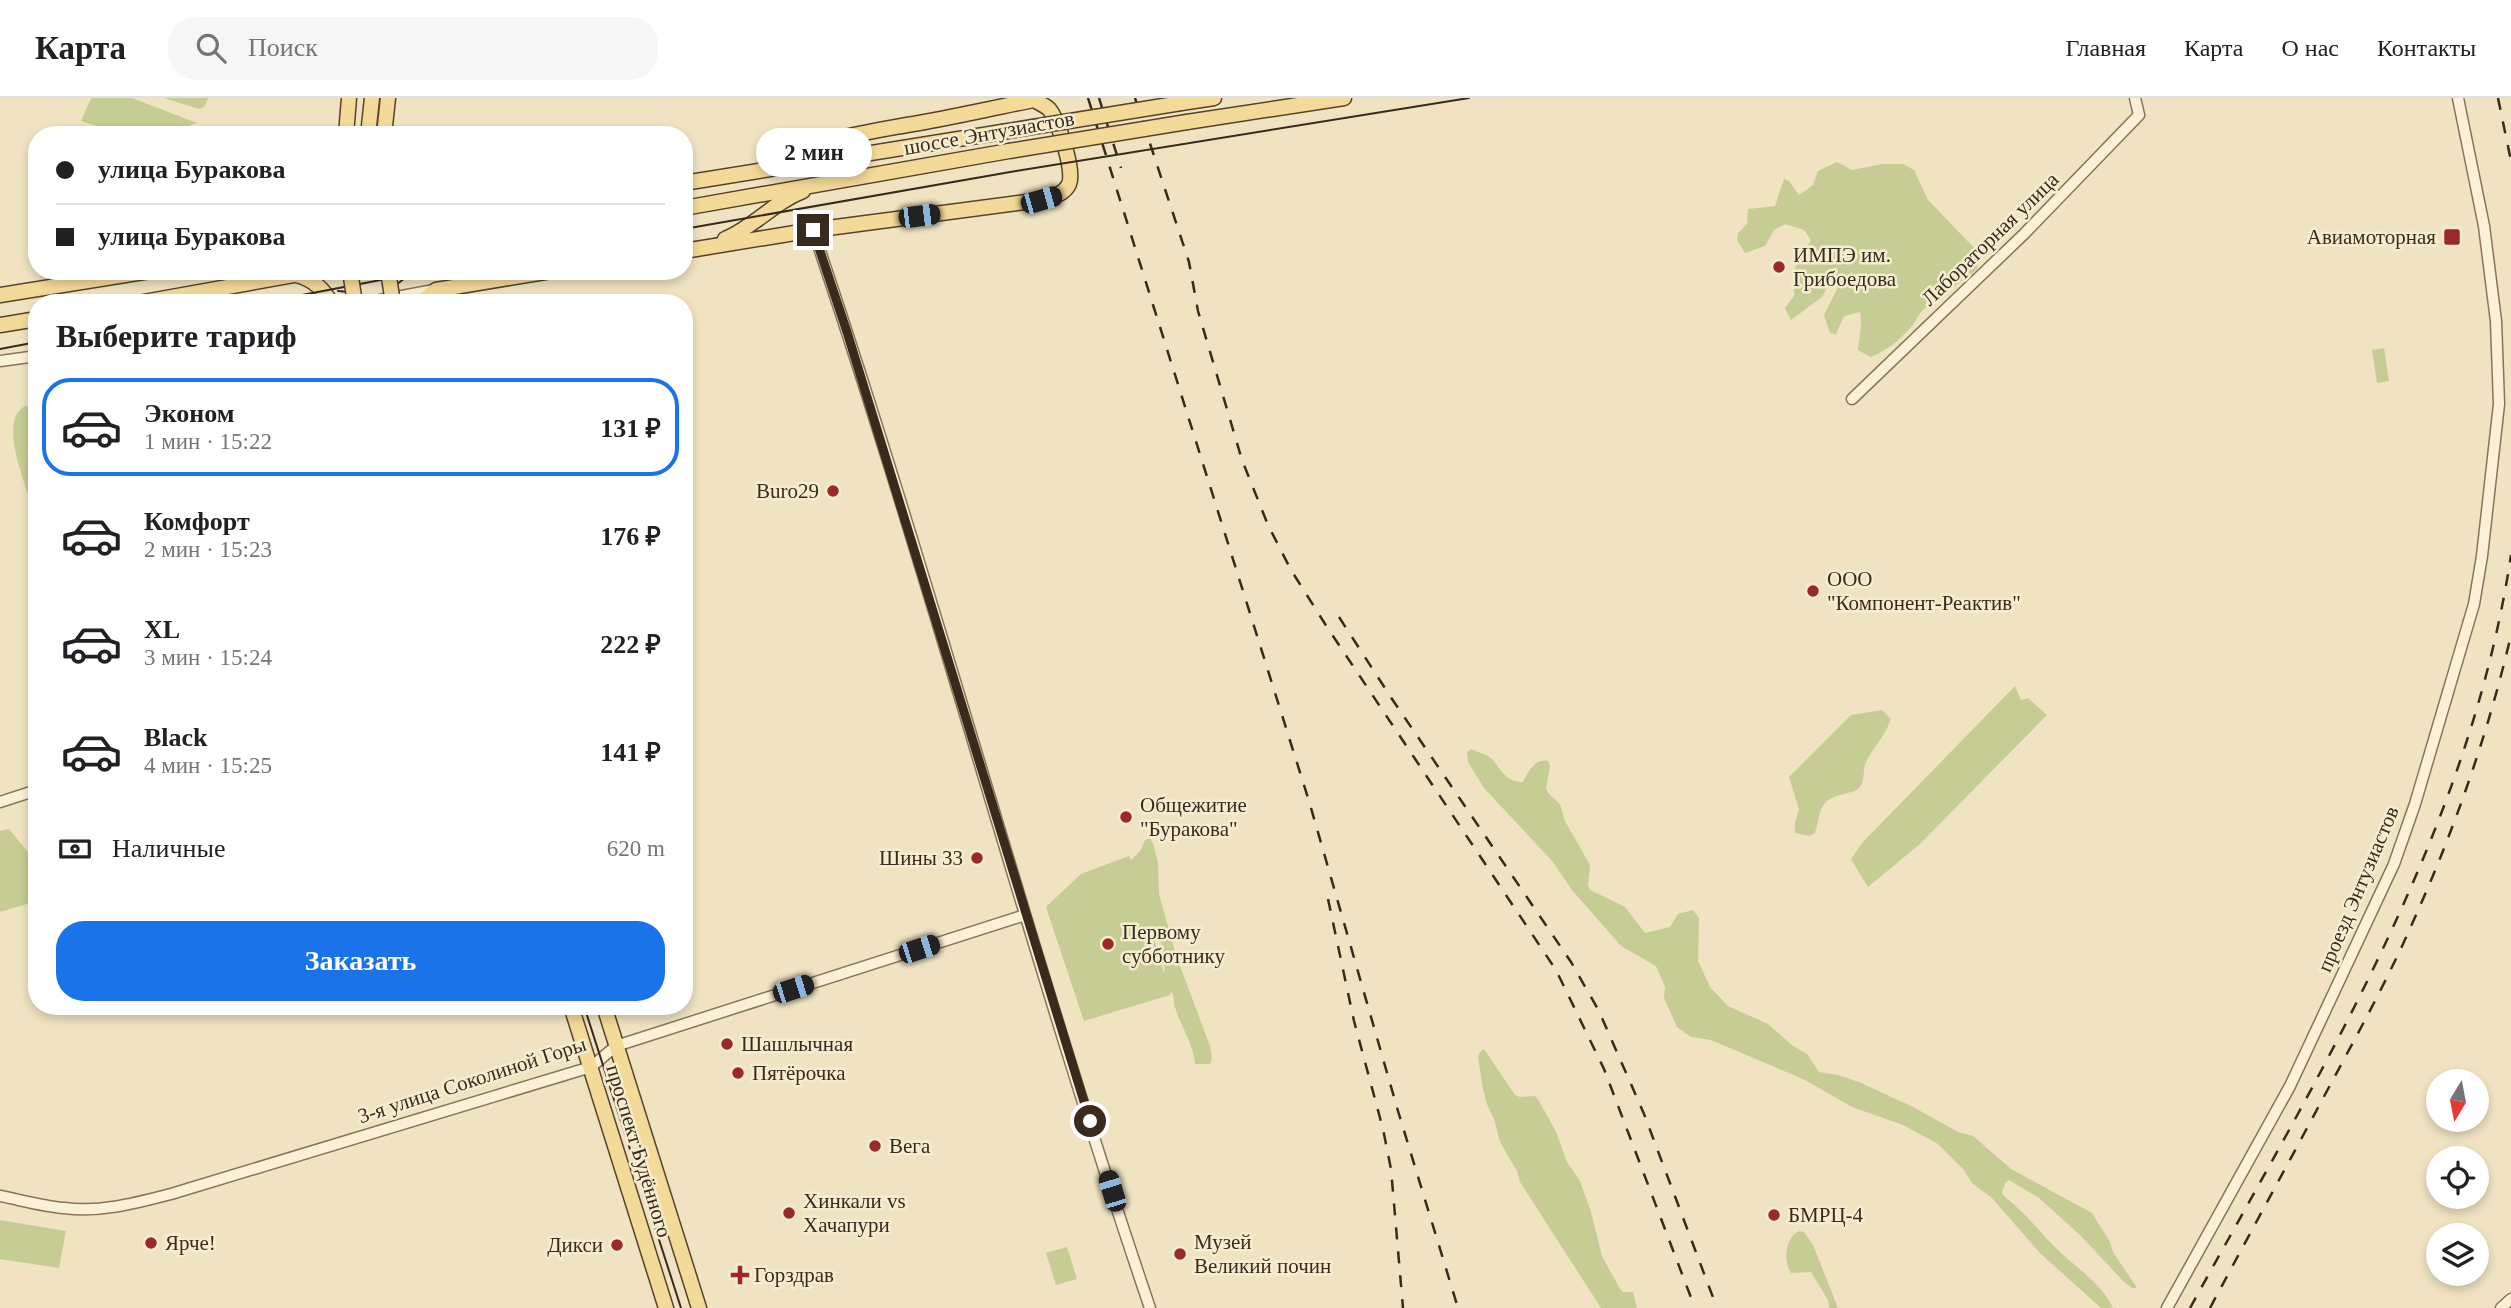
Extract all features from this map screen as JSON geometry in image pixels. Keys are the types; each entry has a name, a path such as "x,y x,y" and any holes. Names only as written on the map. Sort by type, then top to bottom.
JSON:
{"main road":[{"path":"347,126 349,98"},
{"path":"369,126 372,98"},
{"path":"385,126 388,98"},
{"name":"шоссе Энтузиастов","path":"693,182 1214,98"},
{"name":"шоссе Энтузиастов","path":"693,206 1009,151 1344,98"},
{"path":"693,249 1041,200 1058,195 1068,187 1072,175 1051,112 1034,100 859,133 795,151 759,171"},
{"path":"706,247 741,232 794,195 828,183"},
{"path":"0,295 96,280"},
{"path":"189,294 268,280"},
{"path":"312,280 326,294"},
{"path":"431,294 436,290 497,280"},
{"path":"0,287 54,287"},
{"path":"0,325 28,320"},
{"name":"проспект Будённого","path":"574,1015 666,1308"},
{"name":"проспект Будённого","path":"607,1015 699,1308"}],"street":[{"name":"Лабораторная улица","path":"1852,399 2090,167 2139,114 2135,98"},
{"name":"проезд Энтузиастов","path":"2167,1308 2290,1086 2394,864 2415,804 2474,604 2499,411 2496,321 2484,226 2458,98"},
{"path":"813,230 1150,1308"},
{"path":"414,294 436,290"},
{"path":"0,361 28,357"},
{"path":"0,802 28,793"},
{"name":"3-я улица Соколиной Горы","path":"0,1196 66,1209 131,1205 590,1067 616,1046 1026,915"},
{"path":"2501,1308 2511,1299"}],"green space":[{"path":"91,98 132,98 197,123 189,126 96,126 81,121"},
{"path":"164,98 208,98 205,106 199,109"},
{"path":"1837,162 1852,170 1883,164 1903,164 1914,170 1928,200 1979,253 1977,269 1924,309 1897,341 1871,357 1858,350 1860,312 1844,316 1836,334 1830,333 1824,315 1839,285 1832,276 1823,296 1791,320 1785,308 1794,296 1795,268 1811,240 1804,230 1785,224 1774,230 1765,246 1745,253 1737,240 1738,233 1747,224 1748,209 1775,206 1784,179 1789,181 1799,195 1813,185 1818,171"},
{"path":"2384,348 2389,381 2377,383 2372,350"},
{"path":"28,406 27,492 14,446 14,422 18,413"},
{"path":"2015,686 2021,700 2028,698 2047,715 1920,844 1868,887 1851,859 1863,842"},
{"path":"1882,710 1891,719 1866,762 1859,788 1835,796 1825,803 1815,833 1809,836 1795,833 1799,809 1789,777 1851,715"},
{"path":"1471,749 1490,757 1505,775 1517,782 1523,782 1536,764 1548,761 1550,766 1546,788 1560,804 1565,821 1590,865 1590,890 1625,907 1645,933 1670,927 1678,914 1693,910 1699,918 1698,961 1710,987 1728,1006 1768,1024 1793,1046 1807,1054 1819,1072 1859,1082 1958,1132 1973,1136 2011,1169 2092,1213 2137,1288 2124,1282 2081,1236 2039,1198 2009,1180 2002,1193 2060,1252 2089,1277 2113,1308 2101,1308 2040,1253 1992,1198 1972,1183 1964,1170 1938,1144 1903,1125 1852,1107 1805,1080 1711,1040 1691,1037 1677,1027 1664,998 1665,987 1656,966 1621,946 1572,890 1553,862 1484,788 1468,762 1467,752"},
{"path":"9,829 28,852 28,904 0,912 0,831"},
{"path":"1150,838 1153,843 1158,863 1159,894 1176,955 1210,1046 1210,1064 1195,1064 1171,991 1170,995 1084,1021 1046,907 1081,874 1129,856 1131,860 1140,851 1145,840","holes":["1150,925 1162,947 1164,973"]},
{"path":"1484,1049 1515,1095 1535,1096 1539,1101 1556,1132 1567,1162 1580,1181 1602,1256 1620,1289 1623,1292 1633,1292 1637,1308 1601,1308 1520,1182 1517,1171 1500,1142 1487,1104 1478,1057"},
{"path":"0,1220 66,1231 59,1268 0,1259"},
{"path":"1799,1231 1804,1232 1813,1245 1838,1308 1829,1308 1828,1300 1811,1272 1791,1273 1788,1268 1788,1244"},
{"path":"1067,1247 1077,1279 1056,1285 1046,1253"}],"tram line":[{"path":"693,227 1016,171 1469,98"},
{"path":"307,294 381,280"},
{"path":"386,294 402,280"},
{"path":"338,291 352,294"},
{"path":"0,349 28,344"},
{"path":"587,1015 681,1308"}],"railway":[{"path":"1088,98 1309,801 1458,1308"},
{"path":"1099,98 1121,168"},
{"path":"1135,98 1189,262 1198,311 1242,460 1268,525 1291,570 1327,627 1556,970 1604,1069 1695,1308"},
{"path":"2498,98 2511,161"},
{"path":"2190,1308 2339,1037 2385,945 2426,851 2462,755 2491,657 2511,555"},
{"path":"1339,617 1571,962 1599,1011 1644,1114 1717,1308"},
{"path":"2210,1308 2372,1008 2412,924 2469,782 2511,635"},
{"path":"1328,899 1354,1021 1391,1169 1403,1308"}],"place":[{"name":"Авиамоторная","path":"2452,237"},
{"name":"ИМПЭ им. Грибоедова","path":"1779,267"},
{"name":"Buro29","path":"833,491"},
{"name":"ООО \"Компонент-Реактив\"","path":"1813,591"},
{"name":"Общежитие \"Буракова\"","path":"1126,817"},
{"name":"Шины 33","path":"977,858"},
{"name":"Первому субботнику","path":"1108,944"},
{"name":"Шашлычная","path":"727,1044"},
{"name":"Пятёрочка","path":"738,1073"},
{"name":"Вега","path":"875,1146"},
{"name":"Хинкали vs Хачапури","path":"789,1213"},
{"name":"БМРЦ-4","path":"1774,1215"},
{"name":"Ярче!","path":"151,1243"},
{"name":"Дикси","path":"617,1245"},
{"name":"Музей Великий почин","path":"1180,1254"},
{"name":"Горздрав","path":"740,1275"}],"route":[{"path":"813,230 847,332 1090,1121"}]}
